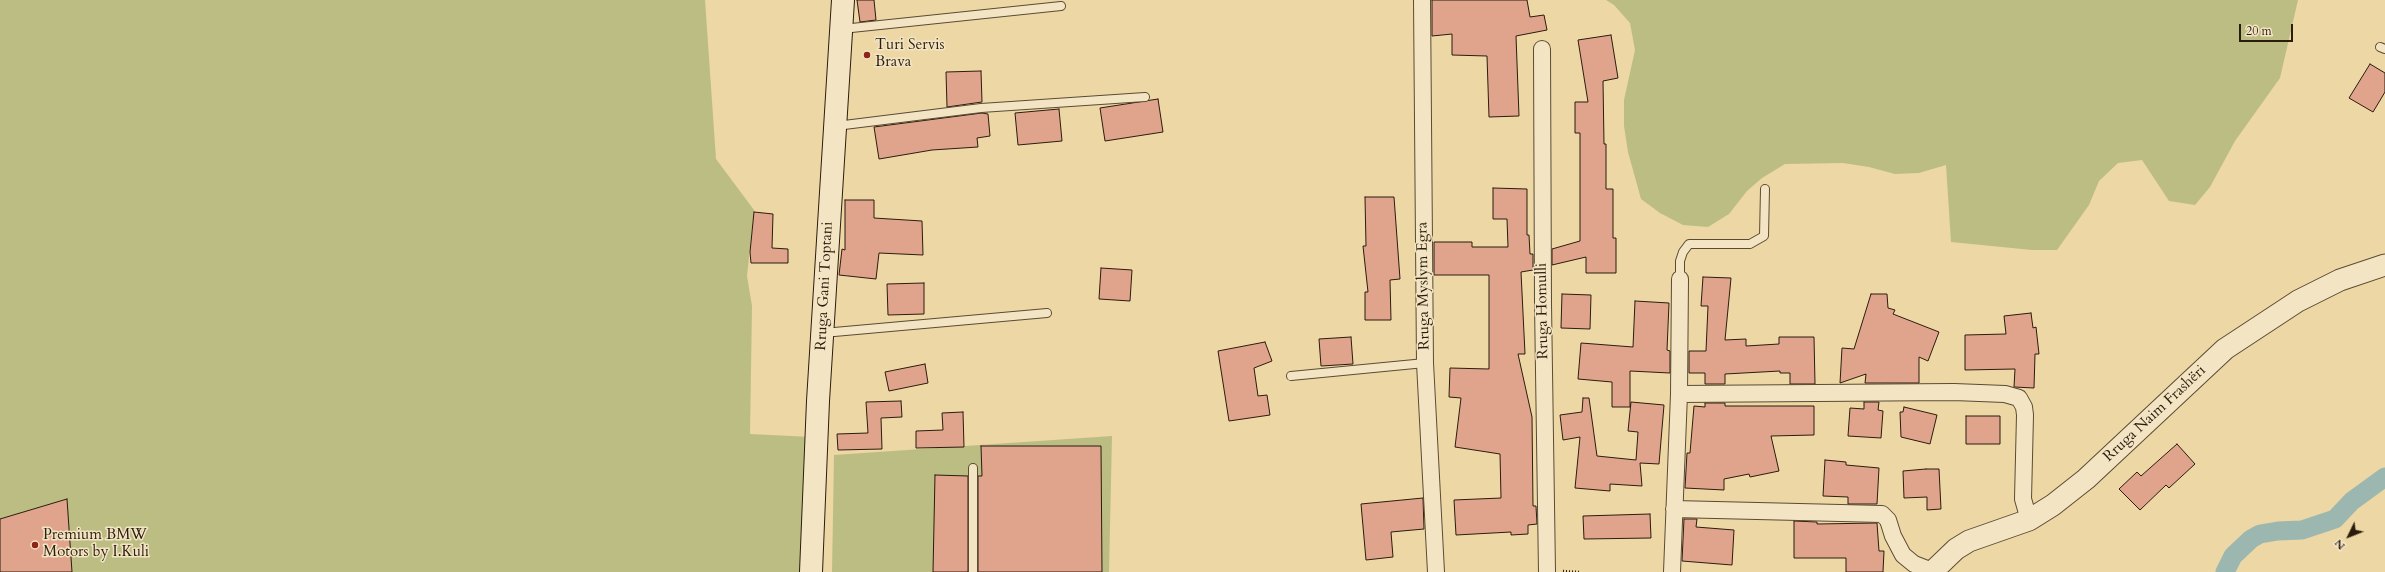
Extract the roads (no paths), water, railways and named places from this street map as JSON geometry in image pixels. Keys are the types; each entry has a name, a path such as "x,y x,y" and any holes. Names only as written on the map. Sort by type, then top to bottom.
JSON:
{"main road":[{"name":"Rruga Gani Toptani","path":"811,572 818,401 843,0"}],"street":[{"name":"Rruga Myslym Egra","path":"1422,0 1424,363 1436,572"},
{"name":"Rruga Homulli","path":"1542,49 1543,304 1547,572"},
{"name":"Rruga Naim Frashëri","path":"1932,572 1969,541 2029,520 2053,505 2086,479 2225,349 2298,301 2340,280 2385,265"},
{"path":"1672,572 1679,394 1680,279"},
{"path":"1679,394 1954,392 2005,394 2018,398 2024,407 2023,499 2029,520"},
{"path":"1674,509 1882,514 1888,520 1893,536 1903,555 1914,564 1932,572"}],"lane":[{"path":"841,30 1061,6"},
{"path":"835,127 981,108 1145,97"},
{"path":"1680,279 1680,260 1688,244 1750,244 1764,236 1765,189"},
{"path":"823,333 1046,313"},
{"path":"1291,376 1424,363"},
{"path":"973,468 973,572"}],"waterway":[{"path":"2225,572 2233,556 2251,539 2260,534 2278,531 2302,530 2335,519 2352,501 2385,477"}],"place":[{"name":"Turi Servis Brava","path":"867,55"},
{"name":"Premium BMW Motors by I.Kuli","path":"35,545"}]}
